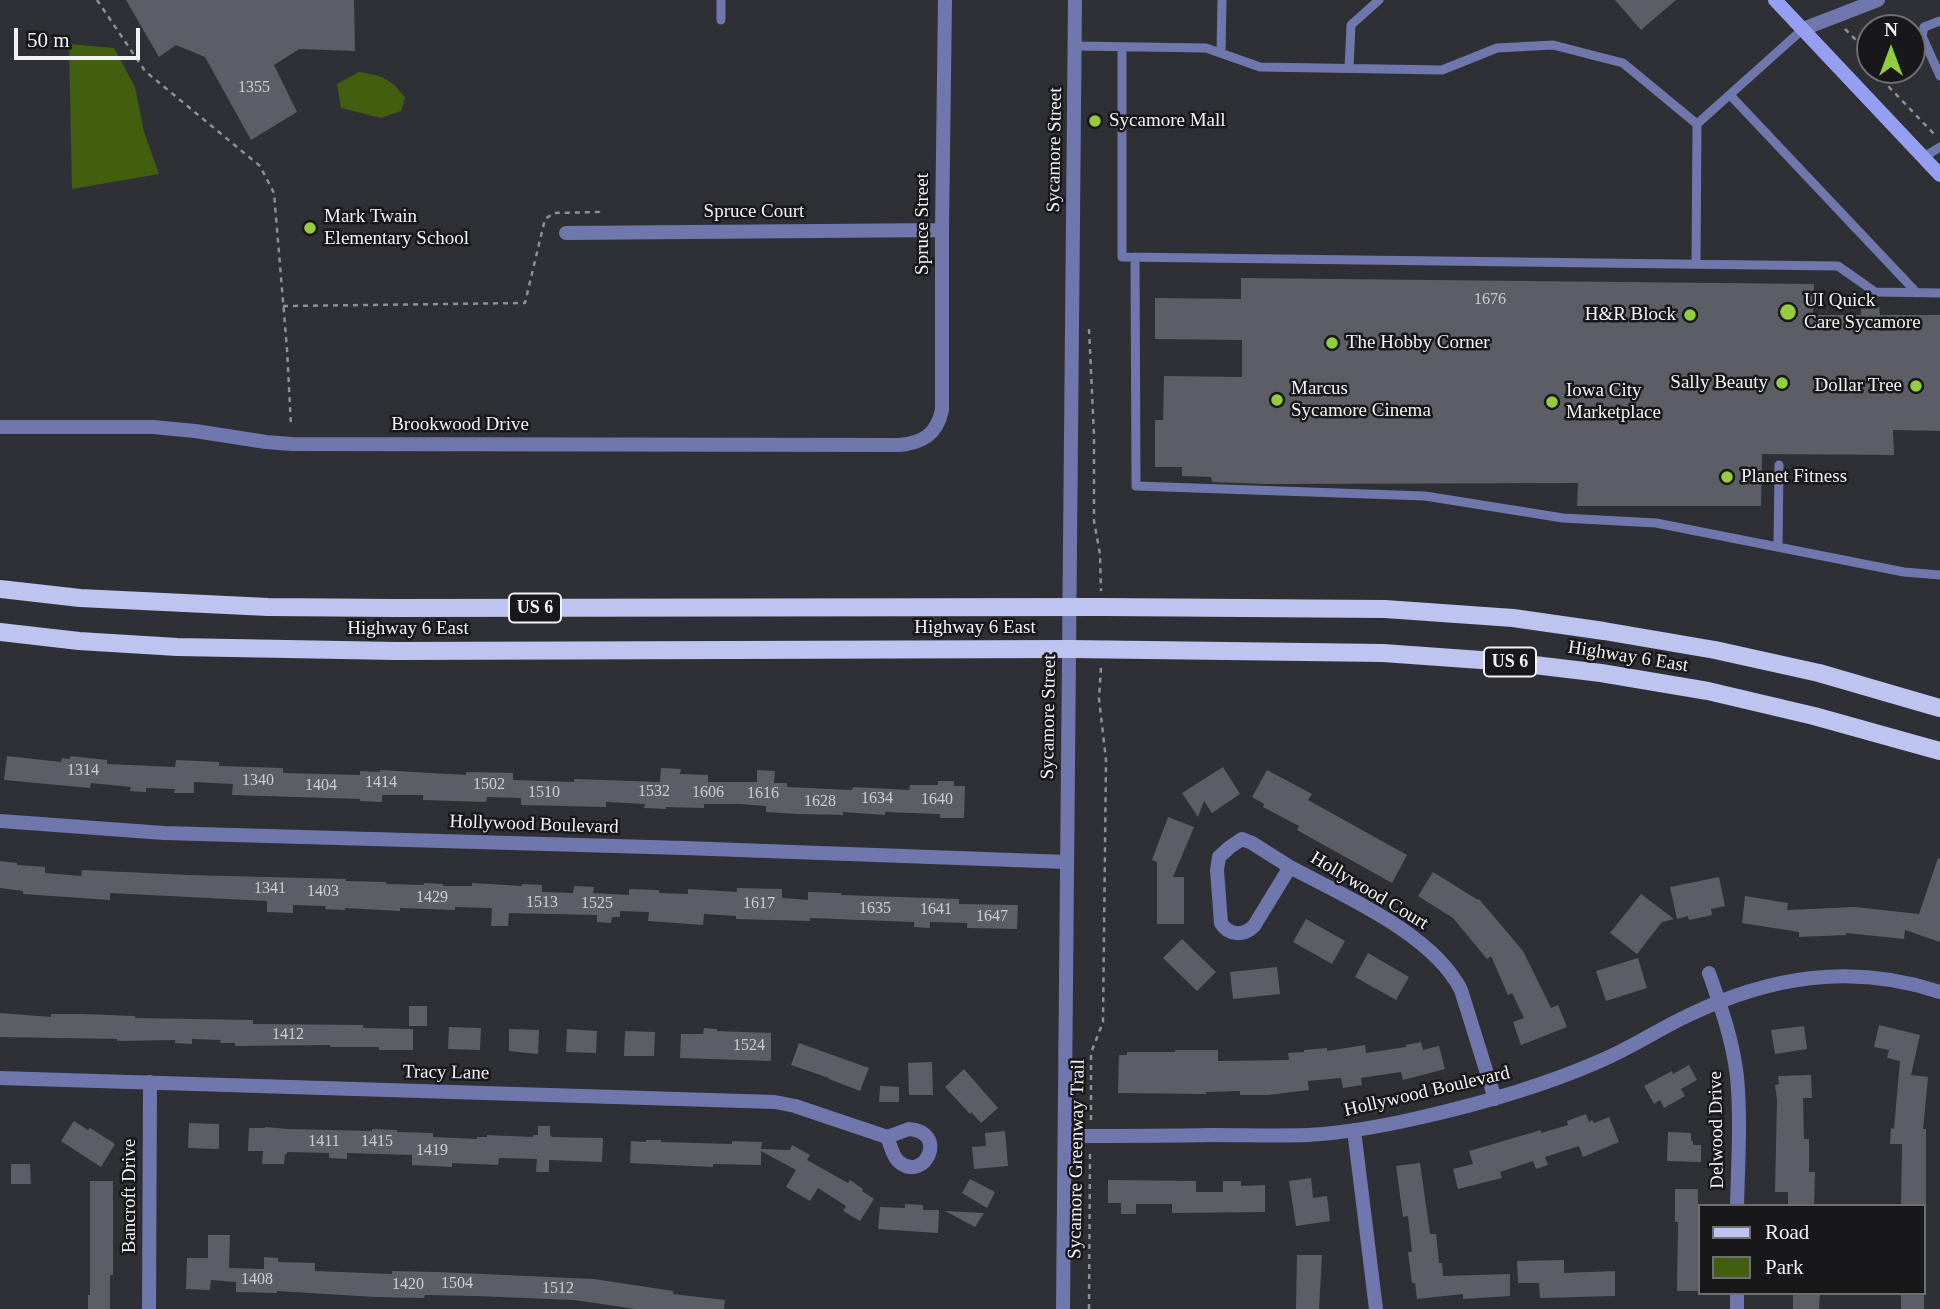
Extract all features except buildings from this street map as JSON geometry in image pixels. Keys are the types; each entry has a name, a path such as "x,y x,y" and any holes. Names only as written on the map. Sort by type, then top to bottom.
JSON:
{"main road":[{"path":"1775,0 1940,175"},
{"name":"Highway 6 East","path":"0,589 80,598 268,607 1385,609 1513,618 1715,650 1819,673 1940,708"},
{"name":"Highway 6 East","path":"0,632 177,647 396,651 1069,649 1383,653 1522,663 1708,691 1881,733 1940,751"}],"street":[{"name":"Spruce Street","path":"921,440 939,424 942,410 945,0"},
{"name":"Sycamore Street","path":"1063,1309 1075,0"},
{"path":"1803,29 1878,0"},
{"name":"Spruce Court","path":"566,233 942,230"},
{"name":"Brookwood Drive","path":"0,427 153,427 292,444 899,445 921,440"},
{"name":"Hollywood Boulevard","path":"0,821 164,833 1067,862"},
{"name":"Hollywood Court","path":"1290,867 1248,932 1238,934 1224,928 1219,907 1219,857 1242,839 1396,925 1441,960 1454,976 1461,990 1495,1099"},
{"name":"Delwood Drive","path":"1709,973 1728,1029 1737,1076 1737,1204"},
{"name":"Hollywood Boulevard","path":"1065,1136 1310,1135 1354,1130 1415,1119 1495,1099 1596,1063 1719,1001 1780,981 1850,975 1887,979 1940,992"},
{"name":"Tracy Lane","path":"0,1078 775,1102 796,1106 887,1137"},
{"name":"Bancroft Drive","path":"149,1309 150,1082"},
{"path":"1354,1130 1376,1309"}],"lane":[{"path":"721,0 721,20"},
{"path":"1221,53 1222,0"},
{"path":"1349,68 1351,25 1373,2"},
{"path":"1940,21 1924,27 1922,36 1940,76"},
{"path":"1696,264 1697,124 1803,29"},
{"path":"1075,46 1206,48 1260,67 1442,70 1497,48 1553,46 1623,63 1697,124"},
{"path":"1122,47 1122,257 1838,266 1875,292 1940,293"},
{"path":"1730,95 1917,293"},
{"path":"1924,157 1940,147"},
{"path":"1135,257 1136,486 1425,496 1563,518 1656,523 1904,572 1940,575"},
{"path":"1777,547 1779,466"}],"path":[{"path":"97,0 145,71 260,166 274,193 291,426"},
{"path":"1887,84 1940,140"},
{"path":"283,306 525,303 545,219 554,213 599,212 601,233"},
{"path":"1088,320 1093,411 1094,521 1100,554 1101,607"},
{"name":"Sycamore Greenway Trail","path":"1089,1309 1091,1053 1103,1022 1106,760 1099,699 1101,650"}],"green space":[{"path":"69,44 114,48 135,87 144,132 159,174 72,189"},
{"path":"359,72 391,82 405,98 401,111 381,118 341,108 337,84"}],"place":[{"name":"Sycamore Mall","path":"1095,121"},
{"name":"Mark Twain Elementary School","path":"310,228"},
{"name":"UI Quick Care Sycamore","path":"1788,312"},
{"name":"H&R Block","path":"1690,315"},
{"name":"The Hobby Corner","path":"1332,343"},
{"name":"Sally Beauty","path":"1782,383"},
{"name":"Dollar Tree","path":"1916,386"},
{"name":"Marcus Sycamore Cinema","path":"1277,400"},
{"name":"Iowa City Marketplace","path":"1552,402"},
{"name":"Planet Fitness","path":"1727,477"}]}
